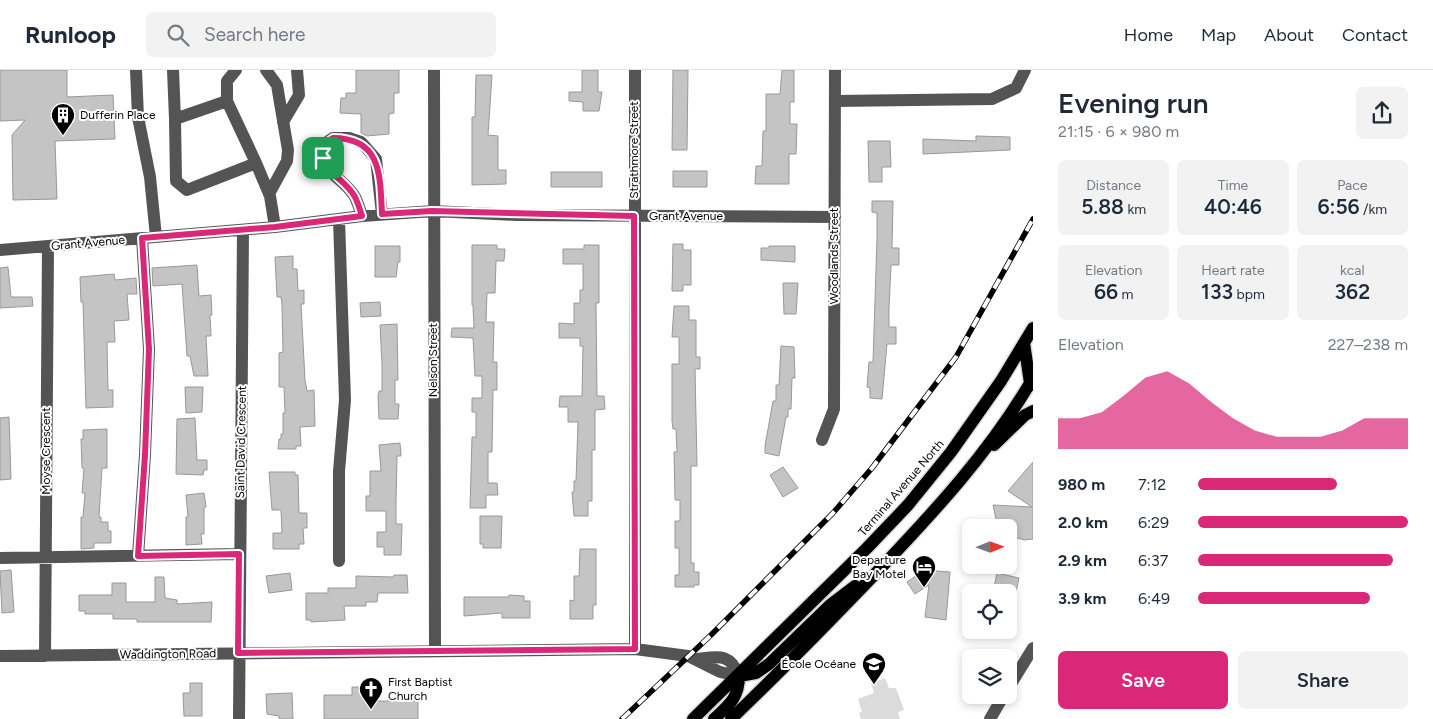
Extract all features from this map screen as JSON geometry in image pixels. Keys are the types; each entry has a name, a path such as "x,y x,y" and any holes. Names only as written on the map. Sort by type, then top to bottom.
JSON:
{"main road":[{"name":"Terminal Avenue North","path":"693,719 739,676 908,505 951,452 1033,328"},
{"path":"973,466 1032,382 1024,343"},
{"path":"731,719 886,563 973,466 1025,415 1033,411"},
{"path":"714,719 730,704 739,690 739,676 756,673 769,664 830,605 886,563"}],"street":[{"path":"136,70 138,117 150,177 156,237"},
{"path":"173,70 176,181 187,190 256,163"},
{"path":"236,70 227,81 227,101 269,194 275,227"},
{"path":"266,70 277,85 288,150 287,161 269,194"},
{"path":"283,122 300,95 297,70"},
{"name":"Nelson Street","path":"434,70 432,211 435,651"},
{"name":"Strathmore Street","path":"635,70 635,649"},
{"name":"Woodlands Street","path":"822,440 834,408 835,70"},
{"path":"835,101 992,99 1016,88 1025,70"},
{"path":"175,119 227,101"},
{"path":"362,216 355,196 330,171 323,158 323,145 333,138 349,138 361,142 376,159 382,214"},
{"name":"Grant Avenue","path":"0,250 243,230 362,216 432,211 634,216 835,217"},
{"path":"339,219 345,400 339,471 339,561"},
{"name":"Saint David Crescent","path":"239,719 238,653 243,230"},
{"path":"138,556 145,455 149,349 142,238"},
{"name":"Moyse Crescent","path":"45,656 48,246"},
{"path":"0,558 239,554"},
{"path":"1017,675 1033,648"},
{"name":"Waddington Road","path":"0,656 635,649 654,650 696,658 720,672 739,676"},
{"path":"990,719 999,704"}],"shaded area":[{"path":"885,678 889,688 896,688 904,710 898,712 900,719 861,719 859,713 862,712 858,699 874,693 871,683"}],"building":[{"name":"Dufferin Place","path":"0,70 67,70 67,97 113,95 115,139 55,141 57,199 13,200 12,135 25,120 0,121"},
{"path":"356,70 399,70 399,93 394,93 394,113 389,114 389,134 367,136 361,133 361,114 340,113 341,98 346,98 346,93 356,93"},
{"path":"582,70 598,70 598,92 602,92 599,111 583,111 583,102 569,101 569,92 582,92"},
{"path":"673,70 688,70 687,150 672,150"},
{"path":"782,70 794,70 794,102 790,102 790,124 797,124 796,154 789,154 789,184 755,184 756,166 762,166 763,131 766,131 766,94 780,94"},
{"path":"476,75 492,75 488,135 498,136 498,170 506,170 506,184 472,185 472,117 475,117"},
{"path":"976,136 1010,137 1010,150 923,154 923,139 976,141"},
{"path":"868,141 890,141 891,167 882,167 882,182 869,182"},
{"path":"673,171 707,171 707,187 673,187"},
{"path":"551,172 602,172 602,187 551,187"},
{"path":"872,201 893,201 892,248 899,248 899,265 891,265 889,308 889,327 896,327 896,344 887,344 882,399 870,398 870,388 867,387 869,362 873,362 877,239 877,213 872,212"},
{"path":"673,244 683,244 683,250 691,250 691,285 683,285 683,291 672,291"},
{"path":"472,245 497,245 497,249 505,249 504,261 496,261 495,293 487,293 486,322 494,322 493,362 497,362 497,390 493,390 492,452 488,452 488,483 497,483 498,495 486,495 486,508 470,508 472,437 476,437 476,412 472,412 472,398 482,398 482,376 475,376 473,338 451,337 452,328 474,328"},
{"path":"584,245 599,245 599,303 596,303 597,396 604,396 605,409 595,410 595,450 592,450 592,501 588,501 588,516 574,516 572,492 574,492 574,481 576,481 578,422 568,422 568,407 559,407 560,396 582,396 583,346 580,346 580,338 559,338 559,323 574,324 574,303 580,303 580,290 583,290 583,264 563,264 563,249 584,249"},
{"path":"375,246 400,246 400,262 398,262 396,277 375,277"},
{"path":"769,246 795,246 795,262 761,260 761,248 769,248"},
{"path":"293,256 293,269 297,269 298,291 304,290 304,304 301,304 305,380 307,391 314,390 315,426 300,427 301,446 296,446 296,449 278,449 279,439 281,439 281,434 283,434 283,413 285,413 284,387 279,387 279,353 283,352 282,305 281,297 277,297 275,257"},
{"path":"197,265 199,296 211,295 211,336 206,336 208,376 194,376 190,356 187,356 182,284 153,286 152,268"},
{"path":"8,267 11,297 32,297 33,306 0,308 0,268"},
{"path":"114,274 115,280 136,278 137,294 127,294 129,320 114,321 115,342 107,342 108,390 113,390 113,407 86,408 83,302 81,302 80,277"},
{"path":"783,283 798,283 796,314 784,314"},
{"path":"380,302 381,316 361,317 360,303"},
{"path":"674,306 689,306 689,320 696,320 696,357 700,357 700,369 695,369 697,466 691,466 691,563 694,563 694,572 699,572 699,585 694,585 694,587 675,587 675,575 679,575 679,548 675,548 675,521 680,521 680,500 675,500 674,452 677,452 676,429 673,429 672,421 672,364 679,364 679,337 672,337"},
{"path":"397,324 398,380 395,380 395,404 399,404 398,419 379,419 378,396 379,391 382,391 380,325"},
{"path":"781,346 794,347 795,378 792,378 791,409 788,409 788,417 786,417 779,456 765,453 765,446 773,401 776,401 776,385 779,385"},
{"path":"185,387 203,387 202,412 186,413"},
{"path":"9,417 11,479 0,480 0,418"},
{"path":"195,418 197,460 207,460 207,470 204,470 203,475 176,474 177,419"},
{"path":"107,429 107,468 102,468 99,517 101,517 101,522 108,522 108,531 111,531 111,543 94,543 94,548 81,549 81,517 83,517 85,493 82,493 84,468 82,468 81,439 83,439 83,430"},
{"path":"400,443 401,456 397,456 396,524 402,524 401,555 384,555 384,547 377,547 377,532 386,532 386,511 366,511 366,496 370,496 370,471 381,471 379,445"},
{"path":"1033,462 1033,539 1018,538 1018,519 996,519 993,505 1032,507 1008,491"},
{"path":"783,467 798,488 783,497 770,475"},
{"path":"269,472 295,472 295,475 298,475 299,513 307,513 307,528 303,528 304,544 299,544 299,549 273,549 273,533 282,533 281,510 272,510"},
{"path":"204,493 206,507 204,507 204,534 201,534 202,544 186,545 186,517 188,517 186,495"},
{"path":"480,516 502,516 501,548 483,548 483,544 480,544"},
{"path":"580,549 596,549 596,605 593,605 593,619 570,619 570,600 574,601 574,576 579,576"},
{"path":"11,570 14,612 2,613 0,571"},
{"path":"924,570 950,572 946,620 925,617 929,585 915,594 907,582"},
{"path":"290,573 292,590 269,593 266,576"},
{"path":"997,574 1019,578 1017,587 1017,584 995,584"},
{"path":"394,575 407,575 408,593 378,593 377,602 366,602 366,606 344,606 345,620 311,622 311,620 306,620 306,593 328,593 328,588 356,588 356,576 393,577"},
{"path":"155,577 164,577 165,598 177,600 177,604 212,602 211,622 137,622 137,619 113,619 113,614 85,614 85,611 79,611 79,595 112,595 112,583 126,583 126,602 155,602"},
{"path":"509,595 524,596 524,601 530,601 530,618 502,618 502,613 464,616 464,597 509,597"},
{"path":"190,683 202,683 202,716 184,716 183,693 190,693"},
{"name":"First Baptist Church","path":"352,687 365,687 366,701 418,701 418,719 324,719 324,695 352,695"},
{"path":"292,693 293,719 279,719 279,716 267,714 266,694"}],"railway":[{"path":"622,719 711,635 833,513 872,468 956,357 1033,219"}],"place":[{"name":"Dufferin Place","path":"63,136"},
{"name":"Departure Bay Motel","path":"924,588"},
{"name":"École Océane","path":"874,685"},
{"name":"First Baptist Church","path":"371,710"}],"route":[{"path":"333,138 349,138 361,142 376,159 382,214 432,211 517,215 634,216 635,649 238,653 239,554 138,556 145,455 149,349 142,238 275,227 362,216 355,196 330,171 323,158 323,145 333,138"}]}
